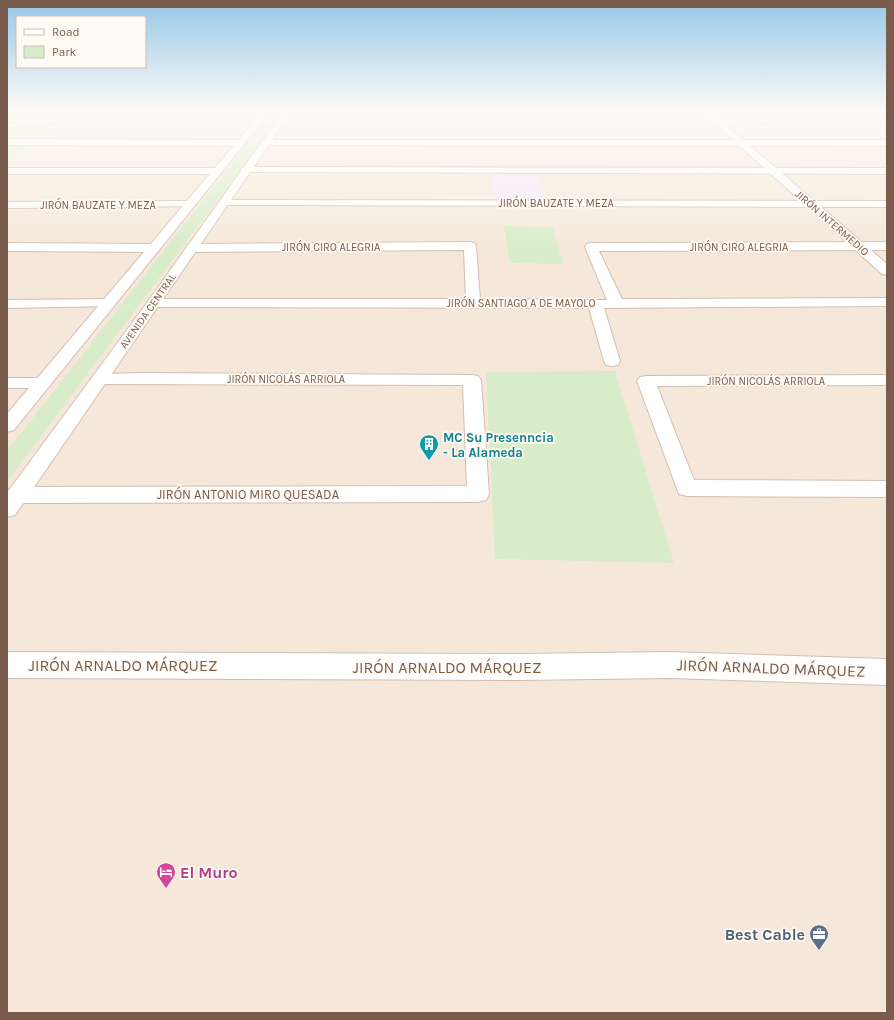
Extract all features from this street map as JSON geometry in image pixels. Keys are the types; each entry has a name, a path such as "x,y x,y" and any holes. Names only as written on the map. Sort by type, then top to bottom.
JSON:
{"street":[{"path":"7,426 228,159"},
{"name":"AVENIDA CENTRAL","path":"12,502 224,204 254,159"},
{"name":"JIRÓN INTERMEDIO","path":"759,159 887,271"},
{"path":"246,170 887,171"},
{"path":"464,170 468,204"},
{"path":"561,170 576,203"},
{"path":"7,171 217,171"},
{"name":"JIRÓN BAUZATE Y MEZA","path":"7,205 190,204"},
{"name":"JIRÓN BAUZATE Y MEZA","path":"224,204 887,204"},
{"name":"JIRÓN CIRO ALEGRIA","path":"192,248 470,246 473,304"},
{"name":"JIRÓN CIRO ALEGRIA","path":"616,303 591,247 887,246"},
{"path":"7,247 154,248"},
{"name":"JIRÓN SANTIAGO A DE MAYOLO","path":"154,303 595,304 887,302"},
{"path":"7,304 109,303"},
{"path":"595,304 612,360"},
{"name":"JIRÓN NICOLÁS ARRIOLA","path":"100,379 472,380 478,494"},
{"name":"JIRÓN NICOLÁS ARRIOLA","path":"887,380 646,382 687,488 887,489"},
{"path":"7,383 42,383"},
{"name":"JIRÓN ANTONIO MIRO QUESADA","path":"12,502 478,494"},
{"name":"JIRÓN ARNALDO MÁRQUEZ","path":"7,665 511,667 669,665 887,672"}],"shaded area":[{"path":"7,159 887,159 887,1013 7,1013"},
{"path":"490,173 537,173 547,199 495,200"}],"green space":[{"path":"236,159 248,159 7,482 7,451"},
{"path":"504,226 553,227 563,264 510,263"},
{"path":"615,371 674,563 495,559 486,372"}],"place":[{"name":"MC Su Presenncia - La Alameda","path":"429,461"},
{"name":"El Muro","path":"166,889"},
{"name":"Best Cable","path":"819,951"}]}
